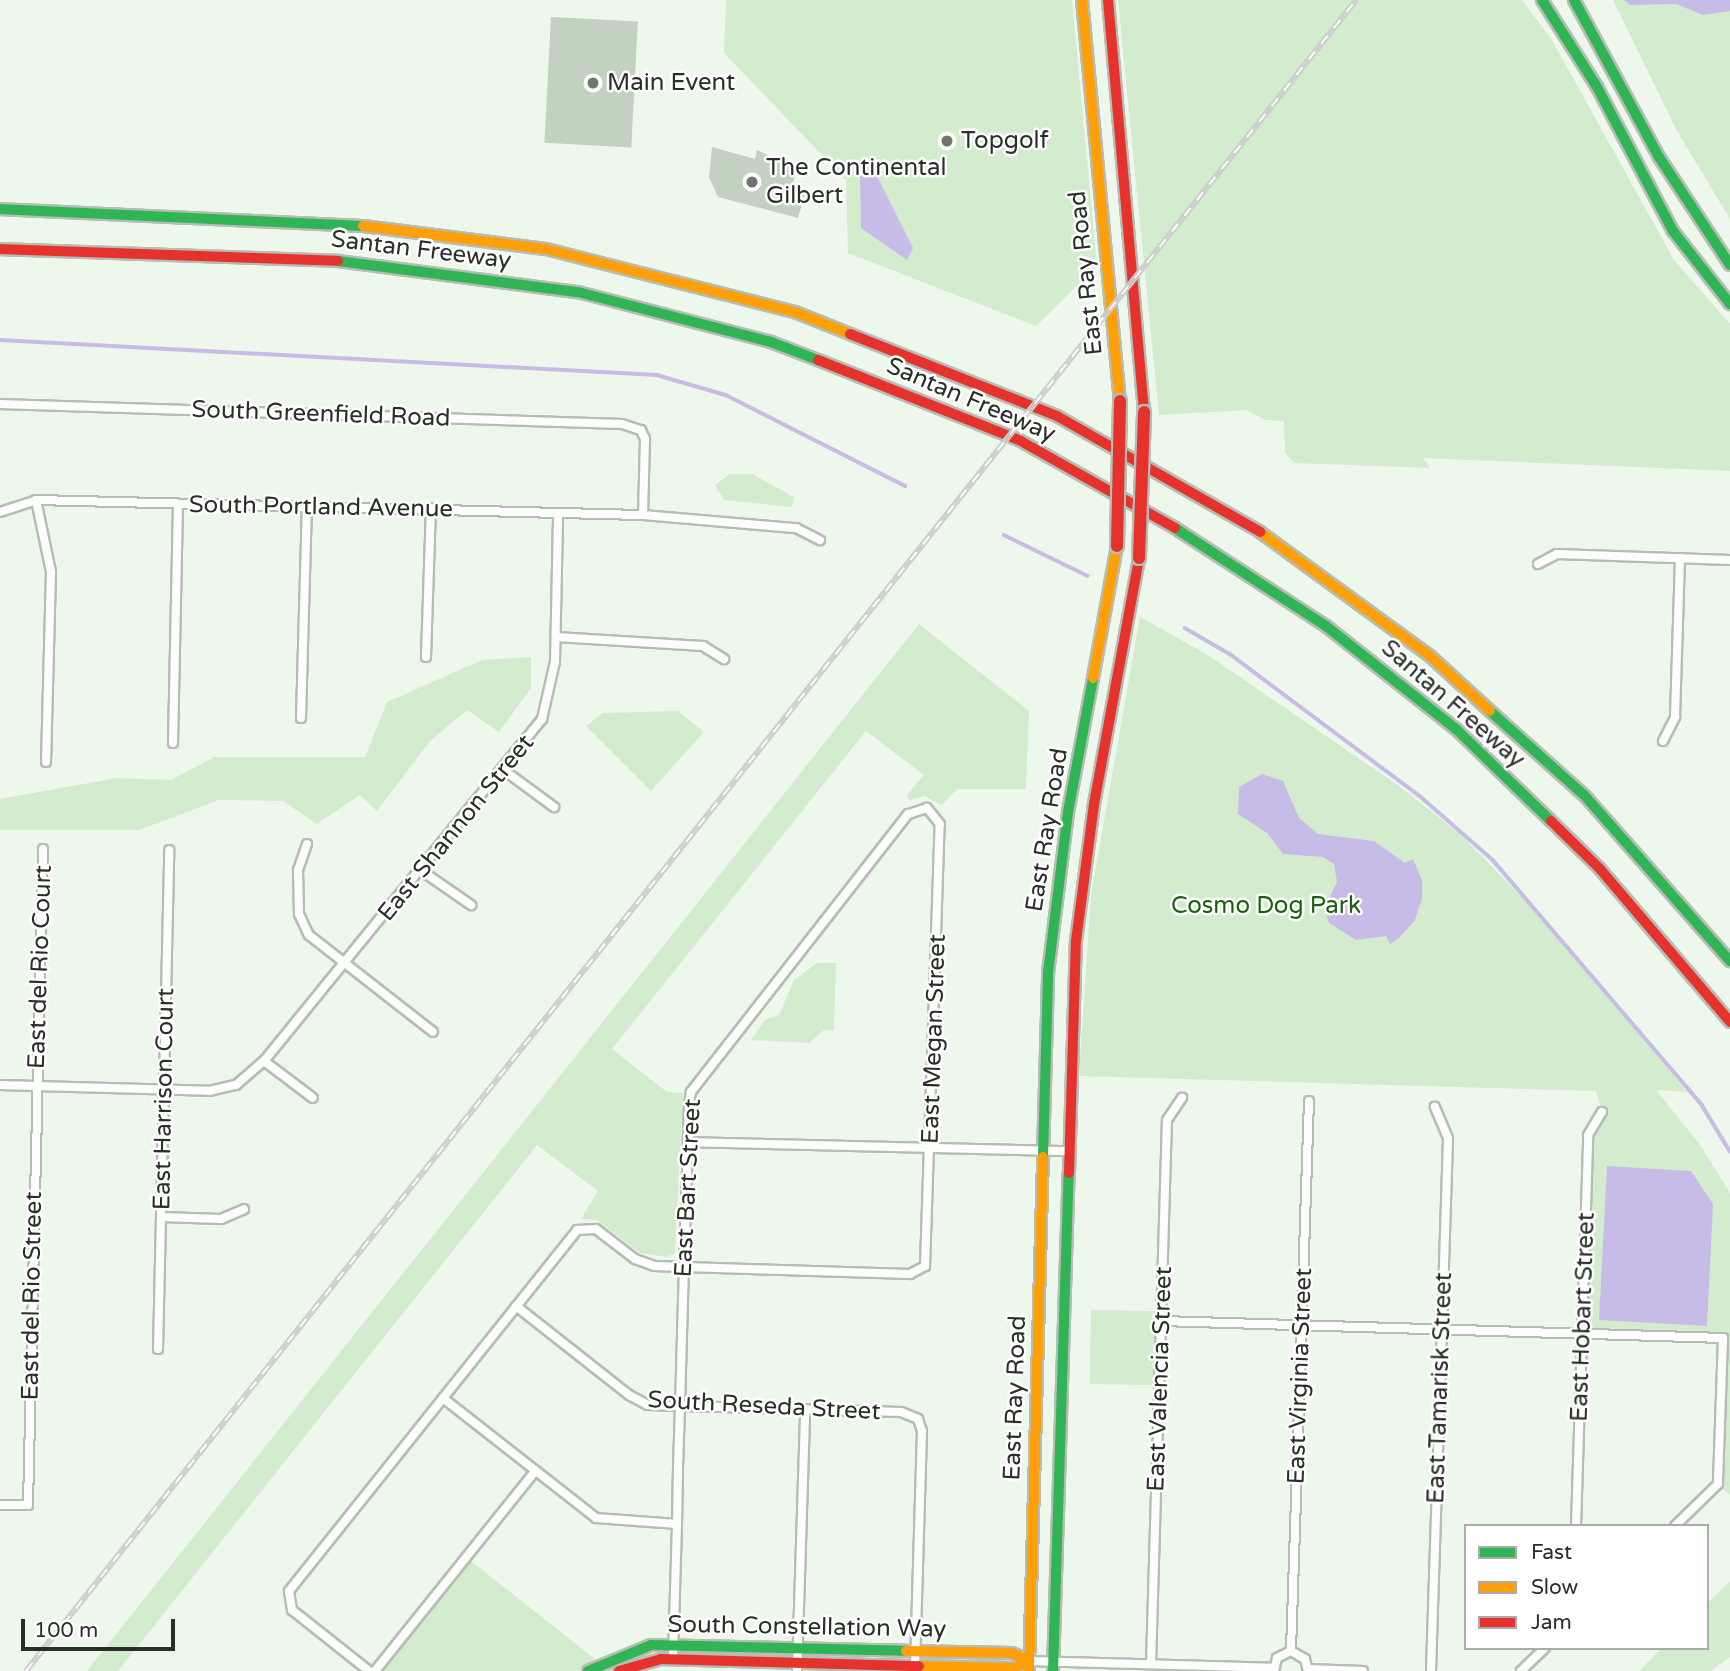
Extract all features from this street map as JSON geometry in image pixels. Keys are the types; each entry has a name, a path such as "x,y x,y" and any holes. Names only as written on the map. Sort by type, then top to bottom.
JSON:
{"main road":[{"name":"East Ray Road","path":"1042,1665 1043,1151 1048,973 1059,877 1117,546 1120,401 1082,0"},
{"name":"East Ray Road","path":"1042,1665 1082,880 1139,558 1144,412 1108,0"},
{"path":"1542,0 1591,76 1673,231 1730,304"},
{"path":"1574,0 1659,157 1730,265"},
{"name":"Santan Freeway","path":"0,209 409,228 546,249 795,312 1045,410 1258,531 1430,656 1586,796 1730,961"},
{"name":"Santan Freeway","path":"0,249 203,252 372,263 578,292 771,342 1019,440 1218,552 1325,626 1457,730 1600,869 1730,1022"},
{"name":"South Constellation Way","path":"588,1671 639,1646 674,1644 1012,1653 1042,1665"},
{"name":"South Constellation Way","path":"619,1671 673,1660 797,1668 1014,1668 1042,1665"}],"street":[{"name":"South Greenfield Road","path":"0,404 622,424 640,430 646,449 643,515"},
{"name":"South Portland Avenue","path":"0,512 36,500 643,515 796,528 820,540"},
{"path":"36,500 51,572 46,762"},
{"path":"173,743 178,504"},
{"path":"301,718 307,506"},
{"path":"426,657 431,508"},
{"name":"East Shannon Street","path":"0,1085 209,1091 236,1085 264,1061 505,771 542,719 552,688 556,637 558,514"},
{"path":"1538,564 1557,554 1730,560"},
{"path":"1663,741 1675,717 1680,558"},
{"path":"556,637 703,646 724,659"},
{"path":"505,771 554,807"},
{"name":"East Bart Street","path":"673,1660 690,1100 698,1077 908,814 928,809"},
{"name":"East Megan Street","path":"684,1267 919,1271 927,1257 940,824 928,809"},
{"path":"307,844 298,870 299,914 309,935 344,966 433,1032"},
{"name":"East del Rio Court","path":"36,1086 43,849"},
{"name":"East Harrison Court","path":"158,1349 169,850"},
{"path":"422,871 471,905"},
{"path":"264,1061 313,1098"},
{"name":"East del Rio Street","path":"0,1505 28,1506 36,1086"},
{"name":"East Valencia Street","path":"1151,1664 1167,1120 1182,1098"},
{"name":"East Virginia Street","path":"1291,1651 1309,1101"},
{"name":"East Tamarisk Street","path":"1431,1671 1448,1138 1436,1107"},
{"name":"East Hobart Street","path":"1576,1524 1588,1135 1602,1112"},
{"path":"688,1142 1067,1151"},
{"path":"162,1217 221,1219 244,1209"},
{"path":"369,1671 288,1602 292,1588 516,1306 583,1228 596,1229 644,1264 684,1267"},
{"name":"South Reseda Street","path":"516,1306 634,1399 680,1407 901,1412 918,1419 922,1433 915,1651"},
{"path":"1161,1321 1723,1338 1718,1484 1677,1524"},
{"path":"443,1398 599,1519 677,1524"},
{"path":"797,1668 805,1410"},
{"path":"375,1671 535,1471"},
{"path":"1521,1671 1543,1650"},
{"path":"915,1651 915,1669"},
{"path":"1042,1665 1151,1664 1176,1668 1274,1670 1281,1654 1291,1651 1301,1655 1308,1670 1363,1671"}],"green space":[{"name":"Topgolf","path":"726,0 1072,0 1097,266 1036,326 848,253 846,180 724,53"},
{"path":"1118,0 1522,0 1552,40 1674,260 1730,324 1730,471 1423,458 1430,468 1294,463 1285,453 1284,421 1265,420 1247,410 1159,415"},
{"path":"1613,0 1730,0 1730,219 1677,131"},
{"path":"730,474 752,474 794,497 792,507 724,500 715,485"},
{"name":"Cosmo Dog Park","path":"1140,617 1208,655 1399,786 1460,834 1544,920 1687,1092 1656,1090 1701,1146 1730,1193 1730,1495 1718,1484 1723,1338 1582,1334 1588,1135 1602,1112 1596,1091 1079,1076 1091,895"},
{"path":"919,624 1029,711 1026,789 957,789 942,805 924,796 910,800 906,796 924,775 866,731 612,1049 667,1092 683,1093 675,1253 667,1257 640,1253 597,1220 581,1219 598,1191 537,1145 118,1671 87,1671"},
{"path":"531,657 531,688 499,732 467,710 430,741 377,811 360,795 317,824 283,801 219,800 139,830 0,830 0,799 117,778 171,780 214,757 365,757 387,702 482,660"},
{"path":"678,711 704,732 651,791 586,726 603,713"},
{"path":"817,963 836,963 834,1031 824,1030 809,1043 751,1040 765,1020 779,1015 794,980"},
{"path":"1091,1310 1161,1311 1160,1385 1090,1384"},
{"path":"466,1557 606,1668 637,1656 636,1671 375,1671"},
{"path":"1730,1581 1730,1657 1711,1671 1639,1671 1660,1650 1709,1650 1709,1602"}],"shaded area":[{"path":"1624,0 1730,0 1730,11 1703,15 1676,4 1630,5"},
{"path":"866,165 877,176 913,248 907,260 861,228 860,175"},
{"path":"1262,774 1283,781 1299,818 1318,834 1374,841 1405,863 1413,859 1422,880 1422,898 1415,920 1400,937 1390,944 1386,936 1356,940 1329,923 1324,909 1337,882 1334,864 1323,857 1283,854 1267,833 1238,814 1239,787"},
{"path":"1607,1166 1691,1171 1713,1204 1707,1326 1599,1320"}],"building":[{"name":"Main Event","path":"551,17 638,22 631,147 544,143"},
{"name":"The Continental Gilbert","path":"712,147 755,159 757,150 797,168 792,186 806,190 798,218 718,197 709,177"}],"waterway":[{"path":"0,340 657,375 726,395 905,486"},
{"path":"1004,535 1088,576"},
{"path":"1185,628 1230,654 1420,796 1493,860 1702,1105 1730,1151"}],"railway":[{"path":"26,1671 1356,0"}],"traffic: fast":[{"path":"1542,0 1597,87 1673,231 1730,304"},
{"path":"1574,0 1659,157 1730,265"},
{"path":"0,209 363,226"},
{"path":"338,261 578,292 771,342 818,360"},
{"path":"1175,528 1326,626 1457,730 1551,821"},
{"path":"1043,1157 1048,973 1068,812 1093,678"},
{"path":"1490,711 1585,796 1730,961"},
{"path":"1053,1671 1069,1173"},
{"path":"588,1671 651,1645 906,1651"}],"traffic: slow":[{"path":"1082,0 1120,401"},
{"path":"363,226 546,249 795,312 850,334"},
{"path":"1260,532 1430,656 1490,711"},
{"path":"1093,678 1117,546"},
{"path":"1029,1671 1043,1157"},
{"path":"906,1651 1012,1653 1029,1661"},
{"path":"919,1666 1014,1668 1029,1661"}],"traffic: jam":[{"path":"1108,0 1144,412"},
{"path":"0,249 338,261"},
{"path":"850,334 1057,416 1260,532"},
{"path":"818,360 1019,440 1175,528"},
{"path":"1117,546 1120,401"},
{"path":"1139,558 1144,412"},
{"path":"1069,1173 1076,941 1094,804 1139,558"},
{"path":"1551,821 1600,869 1730,1022"},
{"path":"619,1671 661,1659 919,1666"}],"place":[{"name":"Main Event","path":"593,83"},
{"name":"Topgolf","path":"947,141"},
{"name":"The Continental Gilbert","path":"752,182"}]}
